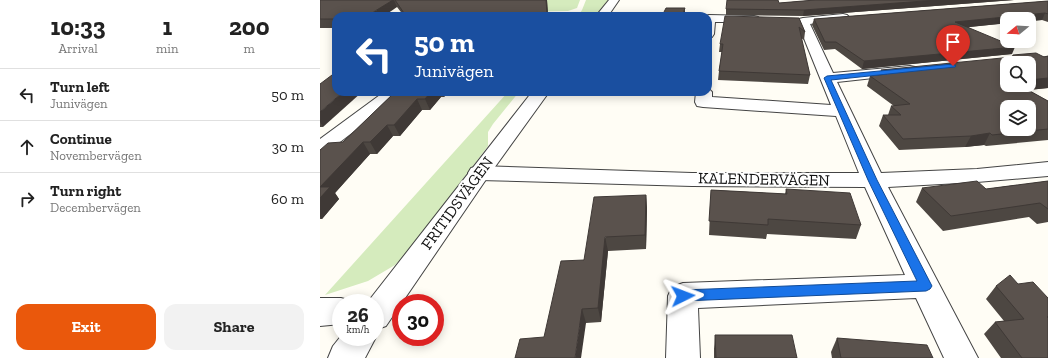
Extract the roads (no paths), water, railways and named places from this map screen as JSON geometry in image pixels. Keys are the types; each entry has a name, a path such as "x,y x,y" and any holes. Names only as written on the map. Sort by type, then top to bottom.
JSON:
{"street":[{"path":"605,12 614,0"},
{"path":"858,16 799,20 873,180 961,358"},
{"path":"712,18 764,19"},
{"path":"827,78 922,69"},
{"path":"320,148 390,96"},
{"name":"FRITIDSVÄGEN","path":"384,301 479,172 538,96"},
{"path":"704,96 703,102 842,111"},
{"name":"KALENDERVÄGEN","path":"479,172 693,178 873,180 1015,173 1048,169"},
{"path":"683,358 683,296 926,286"},
{"path":"320,312 332,311"},
{"path":"345,358 354,346"}]}
